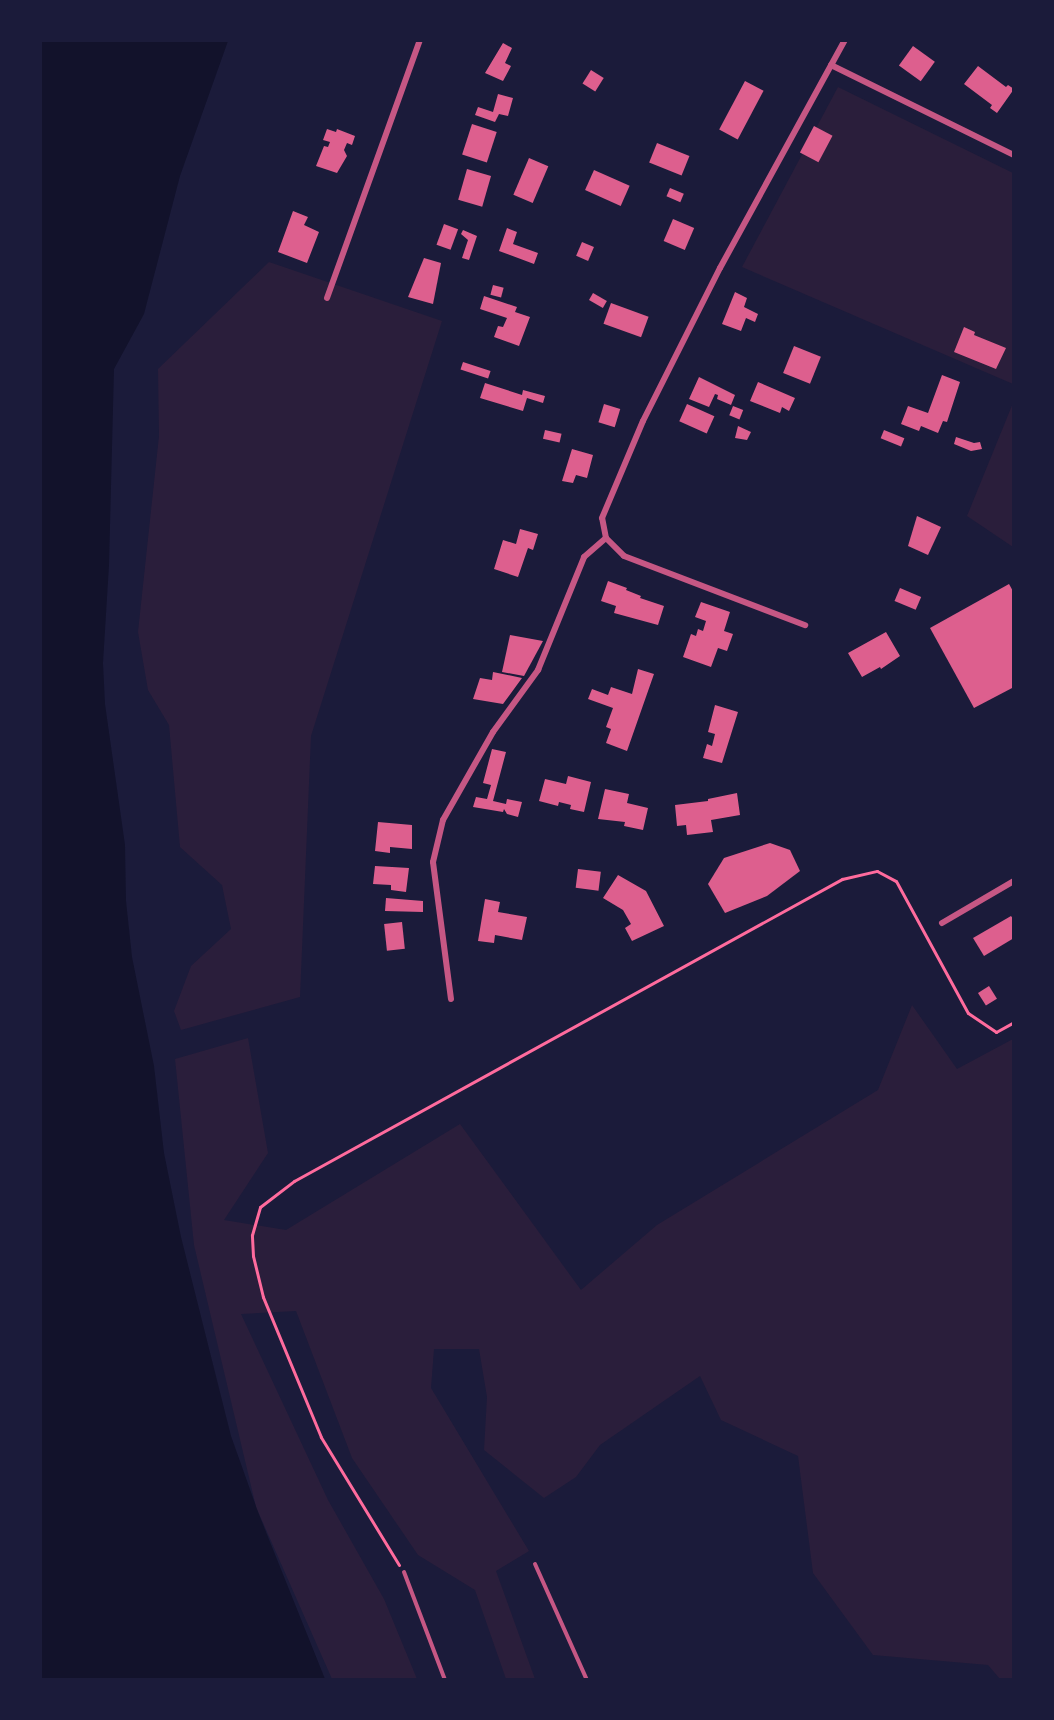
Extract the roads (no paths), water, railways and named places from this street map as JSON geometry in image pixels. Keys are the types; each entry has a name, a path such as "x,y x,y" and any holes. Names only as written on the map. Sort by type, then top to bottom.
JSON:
{"street":[{"path":"327,298 420,40"},
{"path":"804,625 624,556 606,538 602,518 643,421 720,268 845,40"},
{"path":"831,65 1014,155"},
{"path":"451,999 433,862 443,820 493,732 538,670 584,557 606,538"},
{"path":"942,923 1014,881"}],"lane":[{"path":"535,1564 588,1680"},
{"path":"404,1572 445,1680"}]}
